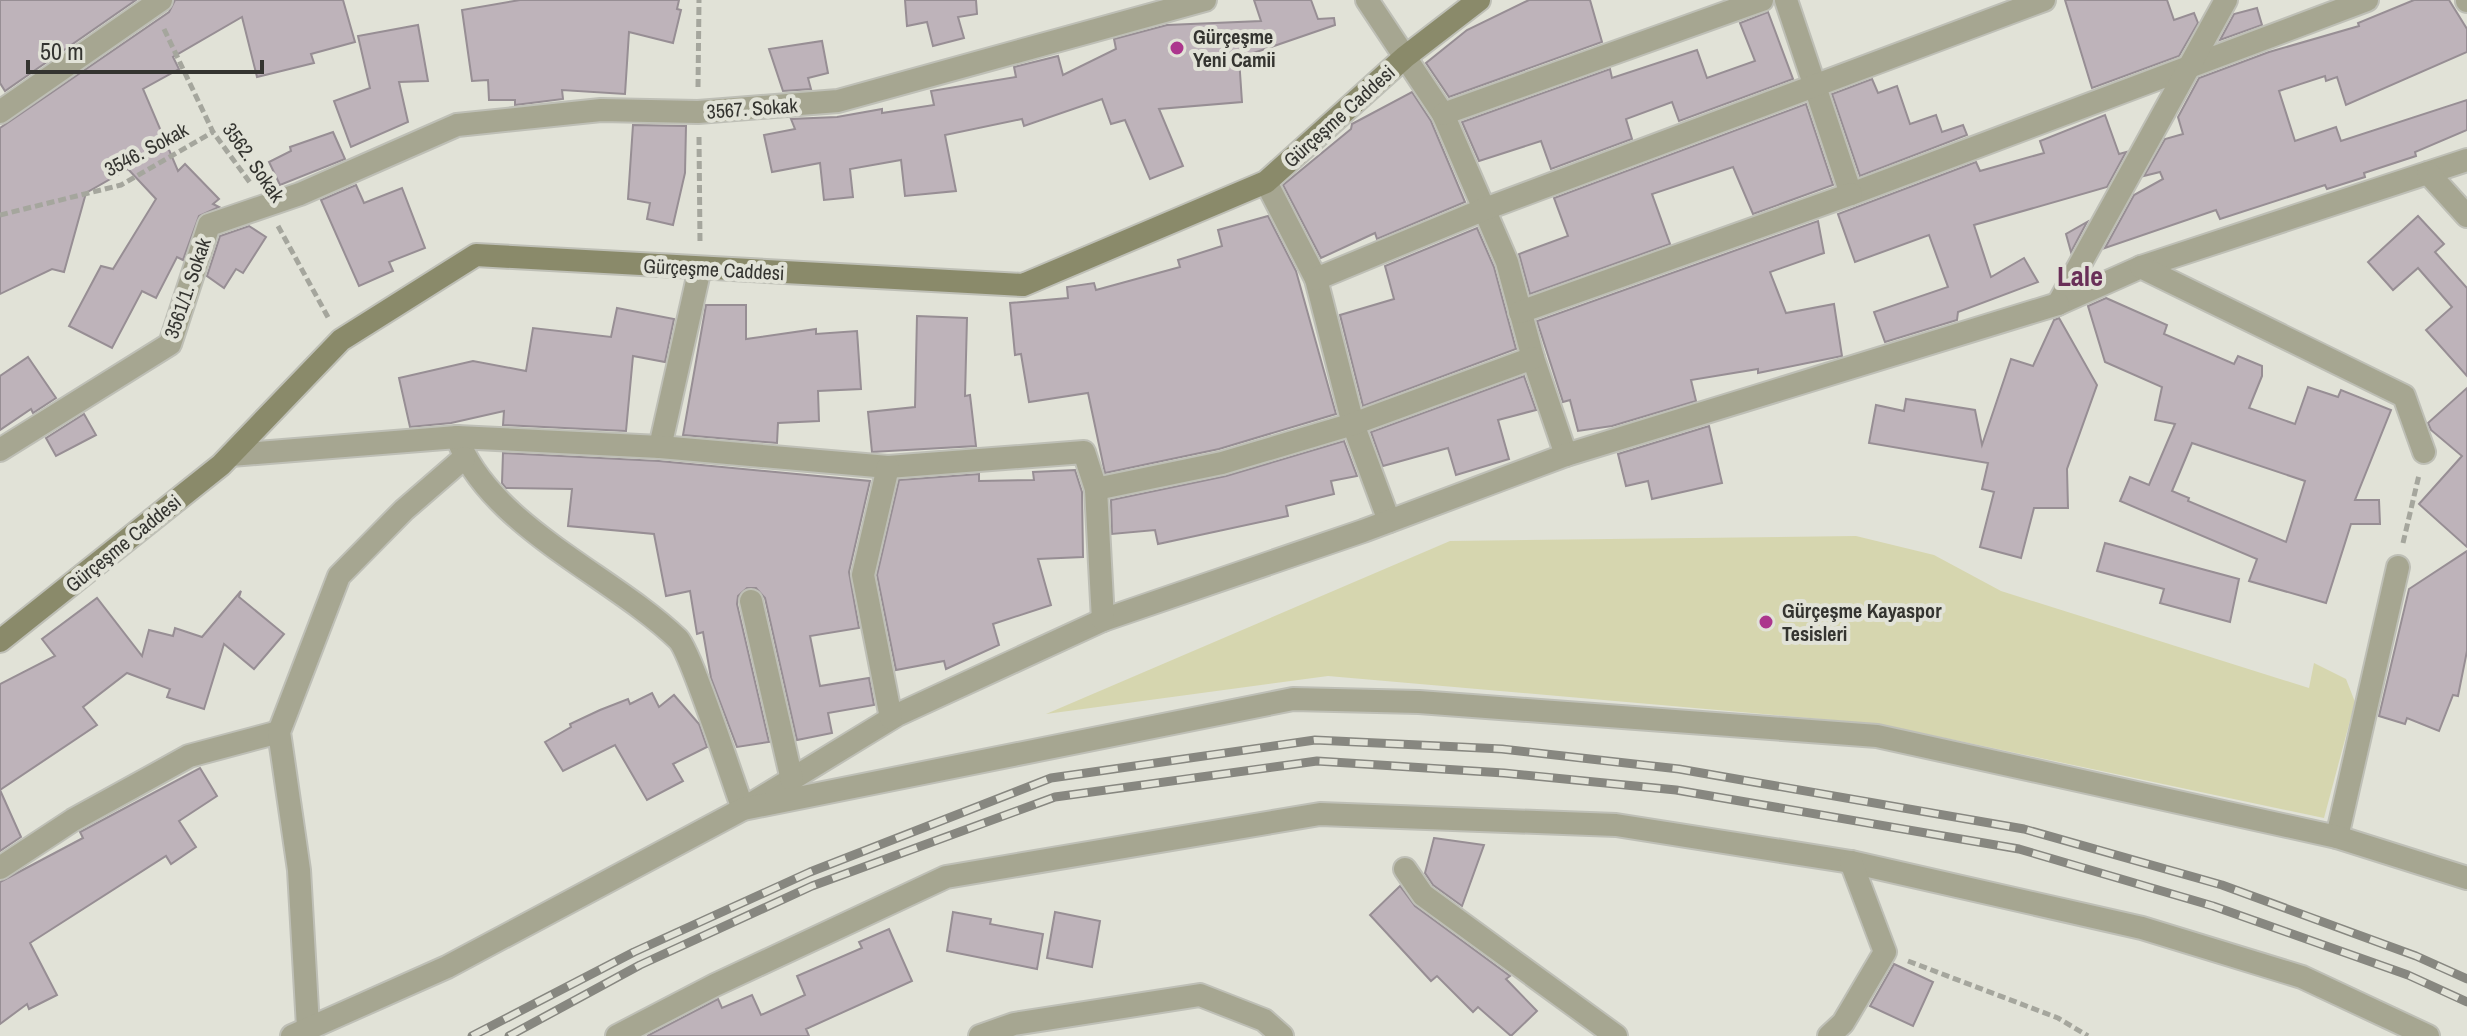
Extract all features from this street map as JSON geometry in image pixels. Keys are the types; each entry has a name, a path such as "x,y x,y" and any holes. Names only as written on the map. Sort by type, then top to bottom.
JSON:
{"main road":[{"name":"Gürçeşme Caddesi","path":"0,641 231,455 341,340 476,255 1023,285 1266,182 1405,57 1479,2"}],"street":[{"name":"3567. Sokak","path":"300,194 457,125 601,110 698,112 838,101 1205,0"},
{"path":"1367,0 1443,114 1485,209 1507,262 1533,358 1566,455"},
{"path":"1443,114 1762,0"},
{"path":"1786,0 1851,194"},
{"path":"1316,279 1485,209 2044,0"},
{"path":"2058,304 2226,0"},
{"path":"1520,312 1851,194 2367,0"},
{"path":"0,112 155,4"},
{"path":"461,448 339,576 279,732 299,870 300,1031 447,967 743,809 891,718 1103,620 1389,521 1566,455 2058,304 2141,267 2467,160"},
{"path":"2428,173 2467,216"},
{"path":"1266,182 1316,279 1353,424 1389,521"},
{"name":"3561/1. Sokak","path":"0,450 170,344 209,225 300,194"},
{"path":"2141,267 2404,396 2424,452"},
{"path":"660,447 700,268"},
{"path":"1096,489 1222,463 1353,424 1533,358"},
{"path":"231,455 461,448 660,447 888,467 1084,452 1096,489 1103,620"},
{"path":"461,448 506,509 681,642 743,809"},
{"path":"888,467 863,575 891,718"},
{"path":"2337,837 2398,567"},
{"path":"751,601 792,780"},
{"path":"743,809 1293,699 1388,701 1877,736 2337,837 2467,878"},
{"path":"0,868 73,820 189,756 279,732"},
{"path":"617,1036 715,985 946,877 1320,814 1616,825 1851,862 2142,928 2302,977 2428,1036"},
{"path":"1829,1036 1843,1023 1885,952 1851,862"},
{"path":"1405,869 1423,895 1616,1036"},
{"path":"980,1036 1014,1024 1200,995 1264,1020 1282,1036"}],"path":[{"name":"3562. Sokak","path":"155,4 161,24 213,132 266,204 341,340"},
{"name":"3546. Sokak","path":"0,215 121,185 213,132"},
{"path":"2398,567 2424,452"},
{"path":"1885,952 2058,1018 2088,1036"}],"green space":[{"path":"1856,536 1934,555 2001,591 2309,688 2314,663 2346,679 2355,702 2324,818 1879,724 1328,676 1046,714 1450,541"}],"building":[{"path":"0,0 136,0 5,91 0,83"},
{"path":"175,0 343,0 355,42 311,54 314,63 257,77 242,17 173,57 179,69 143,89 178,171 185,164 219,199 213,204 219,207 199,216 183,260 177,257 156,298 142,291 112,348 69,326 101,266 113,269 156,199 128,169 86,193 64,272 52,269 0,294 0,128 169,12"},
{"path":"520,0 679,0 677,9 681,10 673,43 629,32 625,94 562,90 563,99 515,105 515,100 489,100 488,80 472,81 462,10"},
{"path":"905,0 976,0 977,14 958,17 964,38 933,46 927,22 907,26"},
{"path":"1254,0 1311,0 1318,19 1334,18 1335,25 1239,58 1242,102 1159,109 1183,166 1150,179 1125,120 1111,124 1102,99 1024,126 1022,119 945,135 956,191 905,196 901,160 850,169 853,197 824,200 820,163 772,172 764,135 795,129 791,119 837,117 882,109 882,113 934,105 931,91 1016,77 1014,67 1058,56 1063,75 1116,49 1114,39 1167,25 1261,21"},
{"path":"1529,0 1590,0 1602,42 1449,97 1426,63 1467,30"},
{"path":"2065,0 2167,0 2174,20 2194,13 2198,23 2179,56 2092,88"},
{"path":"2414,0 2449,0 2467,29 2467,52 2346,105 2337,77 2326,81 2325,76 2279,91 2295,141 2336,127 2341,141 2467,100 2467,130 2415,152 2416,156 2364,173 2365,177 2327,189 2325,185 2220,219 2216,210 2105,248 2134,195 2163,179 2160,172 2144,176 2165,139 2183,134 2178,117 2199,78 2269,52 2359,26 2358,23"},
{"path":"2257,8 2262,25 2220,40 2234,14"},
{"path":"1768,12 1793,79 1679,121 1672,102 1626,119 1632,139 1551,169 1541,141 1479,161 1462,122 1610,69 1612,78 1697,50 1707,78 1755,61 1740,23"},
{"path":"418,25 428,81 399,82 408,122 351,147 334,101 370,88 358,36"},
{"path":"822,41 828,73 808,78 811,89 783,91 769,49"},
{"path":"1872,79 1878,93 1897,86 1910,124 1936,115 1942,132 1963,125 1967,135 1860,176 1832,94"},
{"path":"1412,92 1431,121 1465,202 1377,239 1375,233 1321,258 1283,185 1351,129 1352,124"},
{"path":"1806,104 1833,185 1753,214 1733,167 1652,194 1670,244 1530,294 1519,254 1568,236 1554,198"},
{"path":"2105,115 2119,154 2126,152 2107,187 1974,225 1991,277 2024,258 2038,282 1958,312 1957,320 1885,342 1874,312 1948,287 1929,235 1855,262 1838,214 1976,162 1980,171 2044,153 2040,141"},
{"path":"633,125 686,126 685,173 673,225 647,219 650,203 628,199"},
{"path":"333,132 345,159 280,185 269,162 291,151 290,147"},
{"path":"356,185 364,203 402,188 425,248 389,262 393,271 359,286 321,200"},
{"path":"1268,216 1296,271 1336,414 1219,449 1105,473 1088,393 1029,402 1021,354 1015,355 1010,303 1068,298 1067,287 1094,283 1096,290 1180,267 1178,260 1222,246 1218,230"},
{"path":"2418,216 2444,244 2435,252 2467,288 2467,376 2426,330 2452,307 2418,268 2393,290 2368,262"},
{"path":"1818,221 1824,253 1770,272 1786,313 1834,304 1842,356 1758,373 1758,369 1691,380 1696,401 1612,426 1578,431 1570,400 1563,402 1537,321"},
{"path":"2087,222 2071,252 2066,234"},
{"path":"249,226 266,237 243,273 236,269 224,288 207,276 220,236"},
{"path":"1477,228 1494,267 1516,349 1363,406 1340,315 1394,299 1385,266"},
{"path":"2106,298 2167,325 2164,334 2234,364 2238,356 2262,366 2262,376 2249,408 2295,424 2308,387 2338,397 2341,390 2391,410 2355,500 2379,500 2380,524 2351,524 2326,603 2249,581 2257,559 2120,501 2130,477 2149,485 2175,424 2155,420 2162,387 2105,362 2088,306","holes":["2192,443 2305,481 2286,542 2188,501 2189,498 2172,491"]},
{"path":"706,305 746,305 746,339 816,329 816,334 857,331 861,389 818,391 819,421 778,423 777,443 683,435"},
{"path":"617,308 674,319 665,362 633,356 626,431 503,425 504,411 451,423 410,427 399,378 473,361 526,371 533,328 611,337"},
{"path":"917,316 967,318 965,396 970,395 976,446 872,452 868,412 915,407"},
{"path":"2059,318 2097,385 2067,469 2068,508 2034,508 2021,558 1980,547 1994,492 1982,489 1988,463 1869,443 1876,405 1904,411 1906,399 1975,410 1982,445 2011,359 2033,366 2054,320"},
{"path":"28,357 56,398 33,413 31,409 0,430 0,376"},
{"path":"1524,376 1536,410 1498,420 1509,459 1456,475 1448,448 1383,466 1371,432"},
{"path":"2467,388 2467,547 2419,504 2462,456 2431,430 2428,423"},
{"path":"84,414 96,435 56,456 46,438"},
{"path":"1709,426 1722,483 1652,499 1648,481 1626,486 1618,454"},
{"path":"1344,441 1357,476 1331,481 1334,494 1286,506 1288,516 1158,544 1155,530 1112,534 1111,500 1226,476"},
{"path":"503,453 659,461 870,481 849,572 859,628 810,636 820,686 869,678 874,705 828,713 832,733 797,740 765,598 756,588 747,588 738,596 737,604 769,742 737,747 711,678 703,632 697,634 690,591 666,596 654,534 568,526 572,489 506,488 502,483"},
{"path":"1075,470 1082,492 1083,557 1038,559 1051,605 993,624 999,645 946,669 944,661 896,670 877,575 899,480 979,474 979,481 1034,480 1033,472"},
{"path":"2105,543 2239,579 2230,622 2160,603 2164,589 2097,571"},
{"path":"2467,551 2467,651 2458,696 2453,695 2439,731 2407,718 2405,724 2379,716 2409,589"},
{"path":"241,591 239,597 284,634 254,669 224,644 204,709 167,697 170,689 127,673 83,707 97,725 0,790 0,684 55,656 42,639 97,598 142,656 149,630 173,636 175,628 202,637"},
{"path":"652,693 659,707 674,695 699,724 707,747 673,764 683,781 647,800 615,745 563,771 545,742 571,727 570,724 600,710 628,699 630,704"},
{"path":"200,768 217,796 179,821 196,847 171,864 166,856 30,943 57,995 29,1009 27,1004 0,1024 0,882 83,838 80,832"},
{"path":"0,790 21,837 0,851"},
{"path":"1434,838 1484,845 1462,906 1433,885 1425,873"},
{"path":"1400,886 1415,906 1510,976 1506,979 1537,1011 1511,1036 1478,1007 1473,1012 1437,976 1431,981 1370,915"},
{"path":"953,912 991,919 990,924 1043,934 1037,969 947,951"},
{"path":"1055,912 1100,921 1092,967 1047,958"},
{"path":"889,929 912,981 806,1029 809,1036 647,1036 718,999 722,1008 752,995 761,1015 805,995 797,976 862,948 859,942"},
{"path":"1894,964 1933,982 1913,1026 1870,1006"}],"railway":[{"path":"472,1036 634,952 810,872 1051,778 1315,740 1502,749 1679,769 2024,829 2222,885 2416,956 2467,979"},
{"path":"509,1036 640,965 812,886 1055,797 1317,761 1504,773 1676,790 2019,849 2213,906 2408,975 2467,1002"}],"place":[{"name":"Gürçeşme Yeni Camii","path":"1177,48"},
{"name":"Gürçeşme Kayaspor Tesisleri","path":"1766,622"}],"district":[{"name":"Lale","path":"2080,276"}]}
